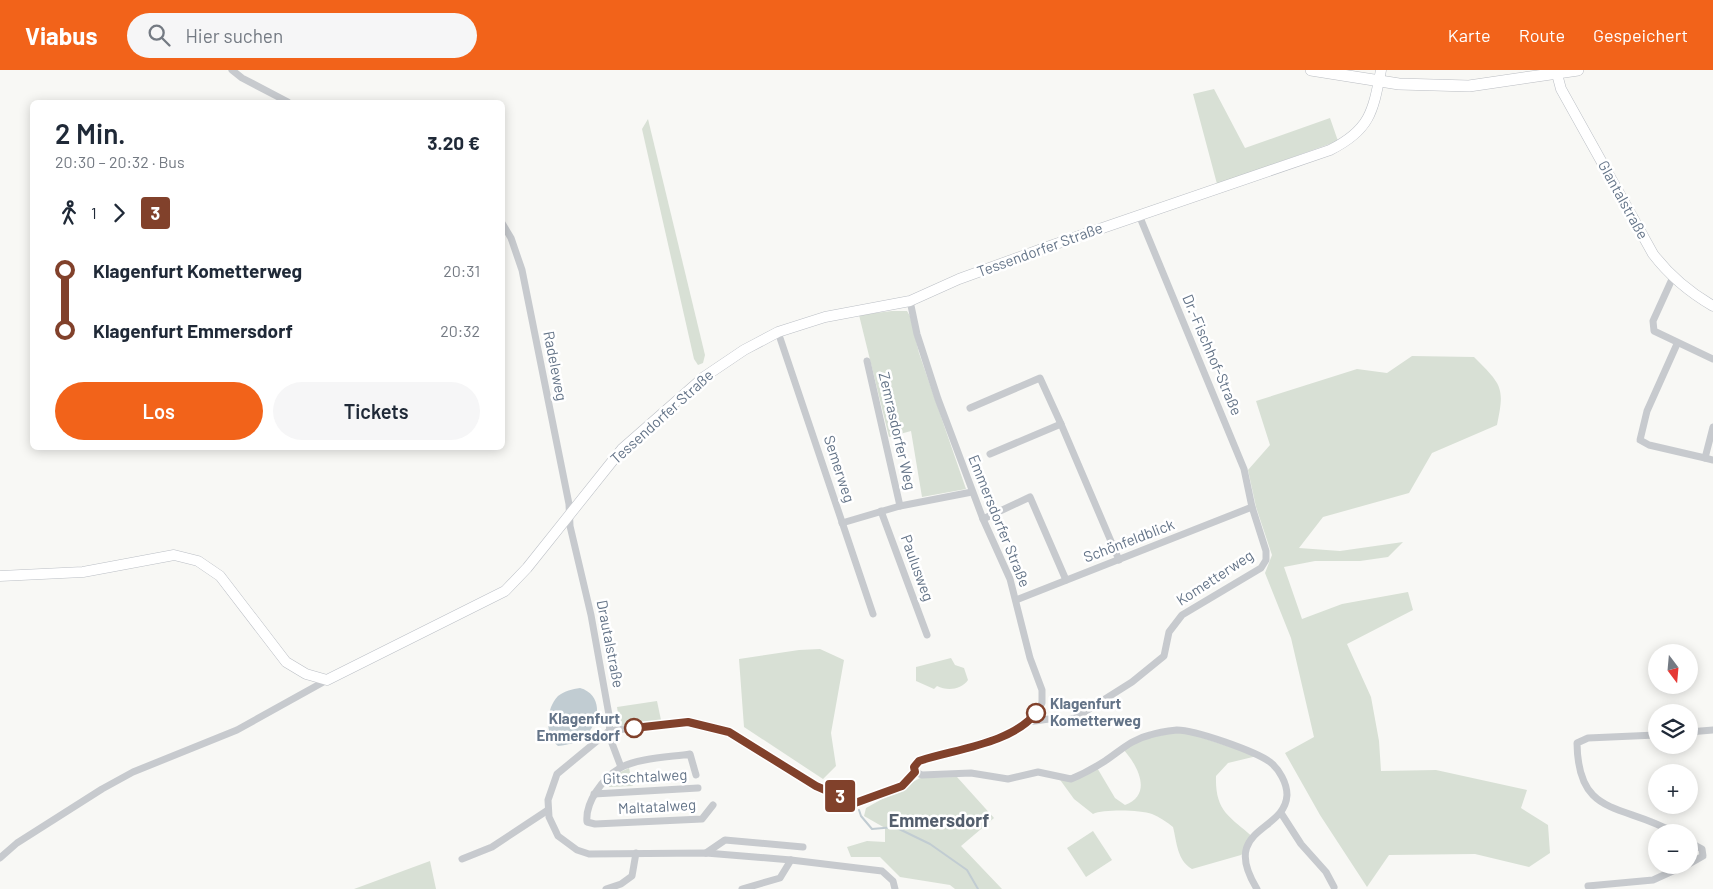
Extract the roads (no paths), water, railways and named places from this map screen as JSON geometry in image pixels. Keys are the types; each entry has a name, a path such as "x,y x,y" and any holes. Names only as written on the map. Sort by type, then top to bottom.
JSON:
{"main road":[{"path":"1310,70 1378,82 1468,86 1578,70"}],"street":[{"path":"232,70 242,78 284,100"},
{"name":"Tessendorfer Straße","path":"327,680 504,591 522,574 622,449 704,377 744,350 778,332 825,317 910,301 968,276 1330,150 1347,142 1368,121 1374,106 1380,70"},
{"name":"Glantalstraße","path":"1557,74 1561,89 1653,254 1673,277 1694,295 1713,306"},
{"name":"Dr.-Fischhof-Straße","path":"1139,215 1244,468 1252,507"},
{"name":"Radeleweg","path":"505,228 511,238 522,270 569,504 569,517"},
{"path":"1673,277 1653,327 1658,335 1713,359"},
{"name":"Emmersdorfer Straße","path":"910,301 926,362 972,492 1010,579 1030,658 1041,686 1042,703"},
{"name":"Semerweg","path":"778,332 873,614"},
{"path":"1677,344 1647,411 1640,440 1649,445 1709,459 1713,427"},
{"name":"Zemrasdorfer Weg","path":"867,362 900,506"},
{"path":"970,408 1040,378 1119,560"},
{"path":"990,454 1061,424"},
{"path":"842,523 900,506 972,492"},
{"path":"983,519 1030,497 1066,580"},
{"name":"Schönfeldblick","path":"1016,600 1252,507"},
{"name":"Kometterweg","path":"1028,722 1049,719 1063,721 1075,718 1132,682 1164,656 1169,632 1182,615 1261,568 1266,560 1266,551 1252,507"},
{"name":"Paulusweg","path":"881,511 927,635"},
{"name":"Drautalstraße","path":"569,517 591,614 610,715 609,731 621,767"},
{"path":"0,576 83,572 174,556 198,561 220,576 286,662 306,674 327,680"},
{"path":"0,858 17,843 102,789 133,772 237,730 327,680"},
{"path":"895,889 893,881 882,872 791,860 706,853 600,855 576,850 558,836 552,826 548,810 551,787 557,774 609,731 678,722 697,723 729,732 816,786 855,803 902,786 915,772 914,767 919,761 1006,735 1028,722 1042,703 1049,719"},
{"path":"915,772 922,775 971,773 1008,779 1038,772 1072,779 1105,761 1128,743 1148,735 1178,730 1196,733 1226,743 1270,762 1284,779 1287,794 1281,814 1254,833 1244,857 1244,864 1257,889"},
{"path":"1698,731 1713,730"},
{"path":"1648,734 1588,738 1577,743 1578,763 1591,796 1607,805 1653,824"},
{"path":"594,794 621,767 660,758 690,754 696,775"},
{"name":"Gitschtalweg","path":"594,794 698,788"},
{"name":"Maltatalweg","path":"594,794 586,814 587,822 595,824 702,819 713,804"},
{"path":"462,858 492,847 548,810"},
{"path":"1281,814 1301,844 1326,872 1334,887"},
{"path":"706,853 725,840 803,847"},
{"path":"1698,847 1702,849 1703,856 1698,858"},
{"path":"606,889 621,884 632,876 636,853"},
{"path":"742,889 780,878 791,860"},
{"path":"1588,886 1653,880 1666,874"}],"waterway":[{"path":"859,810 861,816 872,829 895,827 930,844 967,870 978,889"}],"place":[{"name":"Klagenfurt Kometterweg","path":"1036,713"},
{"name":"Klagenfurt Emmersdorf","path":"634,728"}],"district":[{"name":"Emmersdorf","path":"939,821"}]}
